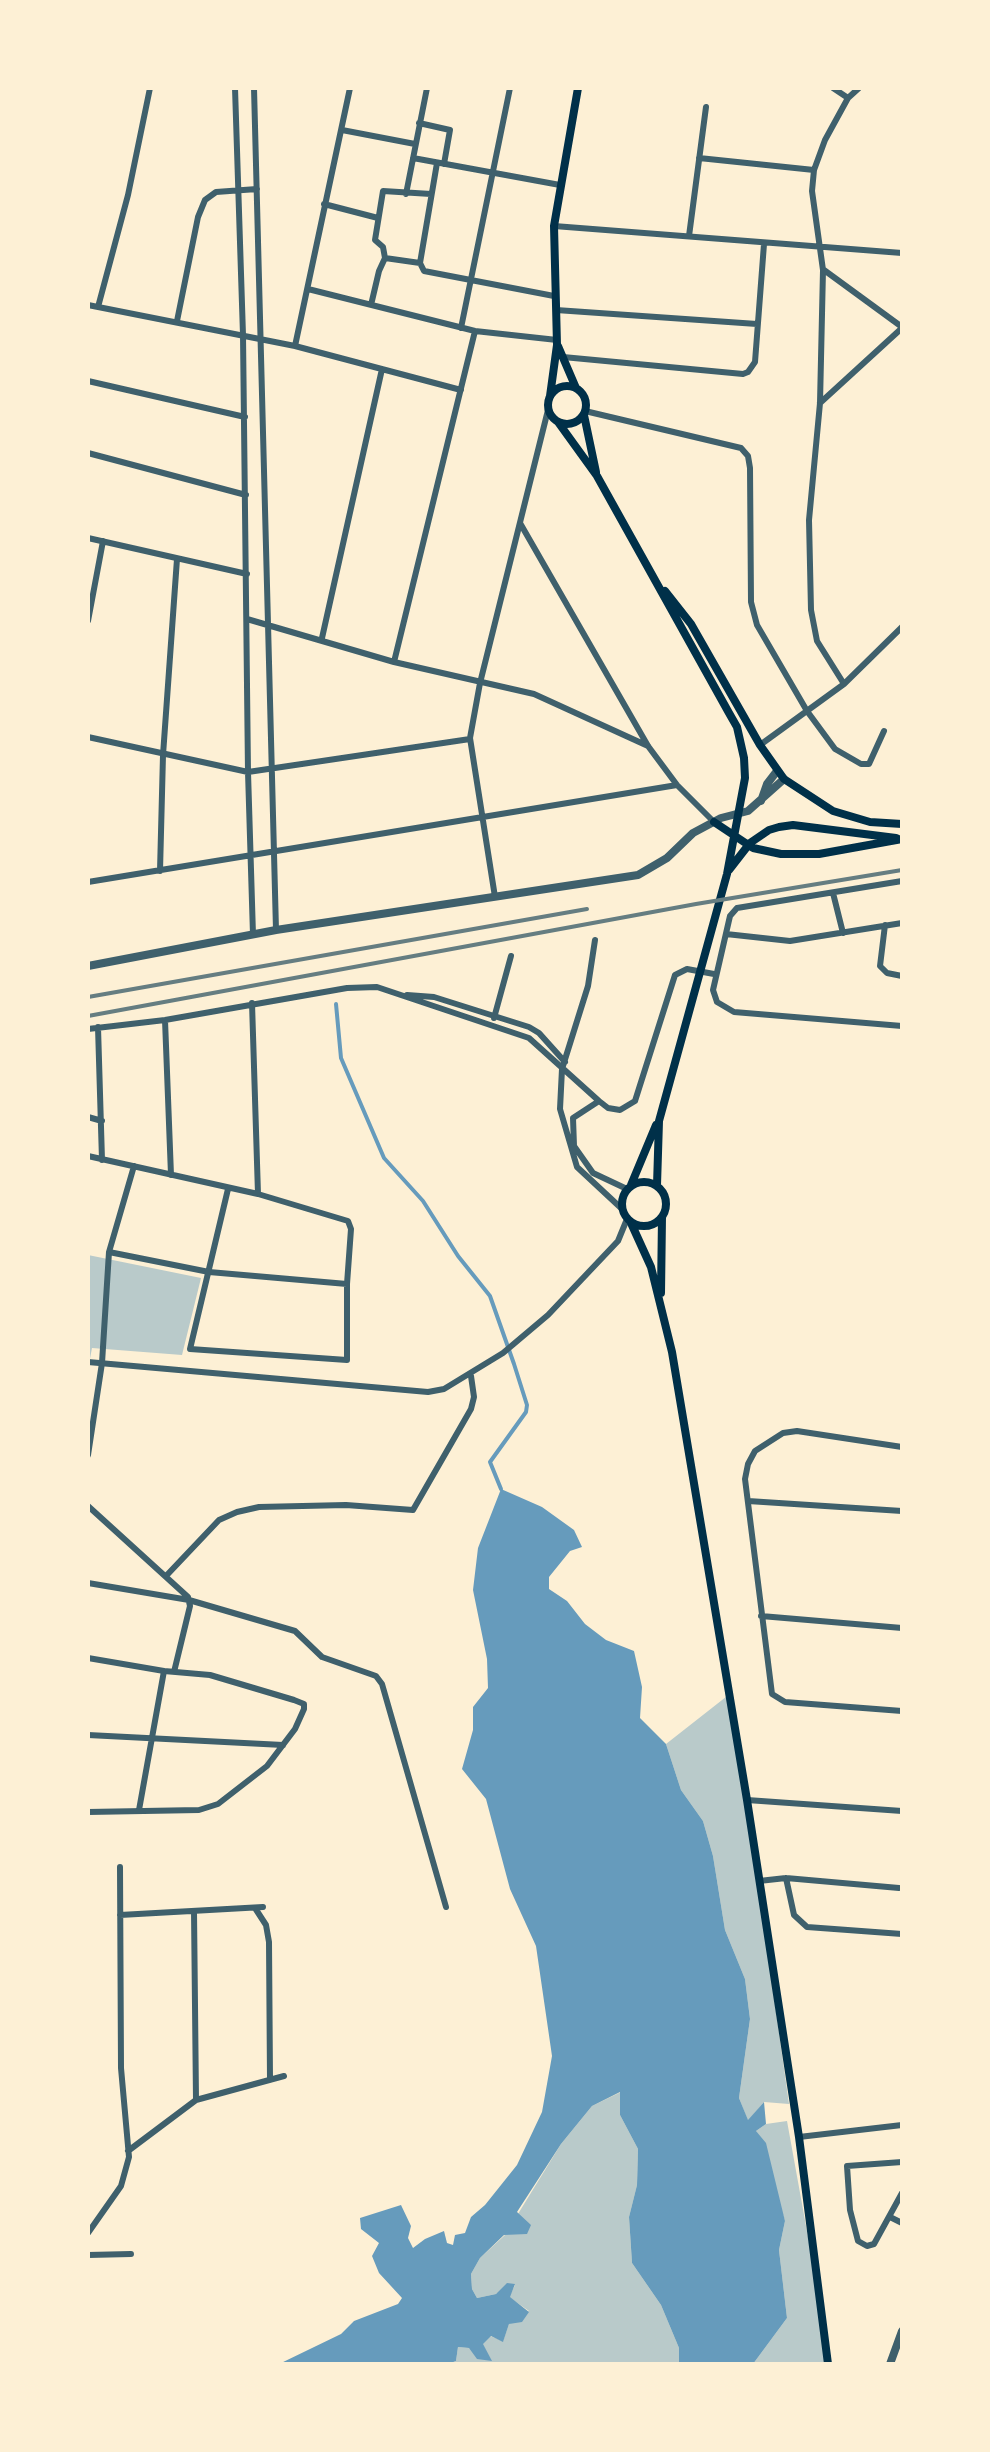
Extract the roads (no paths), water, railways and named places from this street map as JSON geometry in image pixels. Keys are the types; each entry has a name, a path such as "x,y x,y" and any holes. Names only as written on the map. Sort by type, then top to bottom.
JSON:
{"main road":[{"path":"578,88 554,226 557,342 548,410 597,476 737,727 744,758 746,778 727,874 663,1107 622,1208 650,1267 661,1302 747,1800 830,2362"},
{"path":"557,342 576,388 584,396 597,476"},
{"path":"550,396 564,386 576,388"},
{"path":"558,422 575,423 584,413"},
{"path":"650,571 691,624 784,779 833,811 870,822 902,824"},
{"path":"714,822 753,848 780,854 819,854 902,839"},
{"path":"727,874 750,843 769,830 794,824 902,839"},
{"path":"658,1122 657,1185 666,1200 662,1217 661,1302"},
{"path":"629,1187 640,1182 657,1185"},
{"path":"629,1221 648,1226 662,1217"}],"street":[{"path":"98,306 128,195 150,88"},
{"path":"234,88 245,417 253,934"},
{"path":"254,88 276,930"},
{"path":"295,346 350,88"},
{"path":"406,194 426,88"},
{"path":"461,328 510,88"},
{"path":"832,88 848,98"},
{"path":"844,684 817,642 811,610 809,520 820,402 823,270 813,214 814,170 848,98 859,88"},
{"path":"689,236 706,107"},
{"path":"419,124 450,130 432,194 420,263 424,271 554,296"},
{"path":"342,130 415,144"},
{"path":"413,158 560,185"},
{"path":"699,158 814,170"},
{"path":"177,321 202,205 210,194 257,189"},
{"path":"371,306 378,271 385,258 383,247 375,240 383,192 432,194"},
{"path":"324,204 378,218"},
{"path":"554,226 902,253"},
{"path":"563,357 742,374 754,362 764,244"},
{"path":"385,258 420,263"},
{"path":"820,402 902,328 823,270"},
{"path":"308,289 475,331 557,342"},
{"path":"88,305 295,346 460,390"},
{"path":"556,310 757,324"},
{"path":"394,662 475,331"},
{"path":"322,638 382,369"},
{"path":"88,381 245,417"},
{"path":"495,897 470,738 548,410"},
{"path":"584,413 734,444 748,456 752,488 752,613 807,711 834,749 860,764 872,761 884,730"},
{"path":"88,454 246,495"},
{"path":"519,522 648,746 677,785 714,822"},
{"path":"88,538 247,574"},
{"path":"88,621 90,591 103,541"},
{"path":"160,871 163,755 177,559"},
{"path":"248,619 394,662 545,697 648,746"},
{"path":"760,744 844,684 902,626"},
{"path":"88,737 248,772 470,738"},
{"path":"761,801 777,770"},
{"path":"88,966 276,930 638,875 668,858 693,833 748,810 784,779"},
{"path":"88,882 677,785"},
{"path":"902,881 737,908 730,916 713,990 724,1009 902,1026"},
{"path":"833,893 843,933"},
{"path":"725,934 790,941 902,923"},
{"path":"885,925 880,966 902,976"},
{"path":"594,940 588,986 563,1066 560,1109 577,1167 622,1208"},
{"path":"492,1026 511,956"},
{"path":"406,996 420,994 539,1032 571,1075 608,1108 620,1110 635,1101 677,972 688,968 714,974"},
{"path":"88,1029 368,987 529,1038 563,1066"},
{"path":"252,1003 258,1194"},
{"path":"166,1020 171,1175"},
{"path":"98,1027 102,1160"},
{"path":"599,1101 573,1118 574,1146 593,1174 629,1187"},
{"path":"88,1118 102,1122"},
{"path":"88,1156 258,1194 351,1224 345,1360 191,1350 228,1190"},
{"path":"88,1455 102,1363 109,1252 134,1166"},
{"path":"88,1362 428,1392 444,1390 518,1341 588,1274 629,1221"},
{"path":"109,1252 209,1272 347,1284"},
{"path":"166,1576 220,1520 238,1512 259,1507 346,1505 412,1510 471,1409 474,1397 470,1375"},
{"path":"902,1447 783,1432 751,1456 745,1479 769,1684 776,1698 785,1702 902,1711"},
{"path":"748,1501 902,1511"},
{"path":"88,1506 189,1600"},
{"path":"88,1583 189,1600 295,1631 322,1657 376,1676 382,1684 446,1908"},
{"path":"174,1672 189,1600"},
{"path":"761,1616 902,1628"},
{"path":"88,1658 164,1672 210,1675 301,1702 304,1709 284,1746 267,1766 218,1804 199,1810 88,1812"},
{"path":"139,1810 164,1672"},
{"path":"88,1735 284,1746"},
{"path":"747,1800 902,1811"},
{"path":"88,2233 127,2172 121,2068 120,1866"},
{"path":"759,1881 786,1878 899,1888"},
{"path":"786,1878 794,1916 807,1926 902,1934"},
{"path":"120,1916 259,1908 268,1942 270,2080"},
{"path":"194,1911 196,2100"},
{"path":"128,2151 196,2100 284,2076"},
{"path":"799,2137 902,2125"},
{"path":"902,2162 851,2164 846,2170 858,2242 871,2246 902,2193"},
{"path":"890,2217 902,2223"},
{"path":"88,2255 130,2254"},
{"path":"889,2362 902,2334"}],"water":[{"path":"501,1489 542,1507 574,1530 582,1547 570,1551 549,1577 549,1589 567,1601 585,1624 606,1640 634,1651 642,1687 640,1718 666,1744 681,1790 703,1821 725,1930 745,1979 750,2019 739,2098 748,2120 764,2102 766,2124 756,2131 766,2143 785,2221 779,2250 787,2318 753,2364 679,2364 679,2348 661,2305 632,2263 629,2217 637,2185 638,2149 620,2115 620,2092 592,2106 561,2144 517,2212 531,2225 527,2234 504,2235 480,2258 471,2274 477,2298 496,2294 507,2283 515,2284 510,2297 529,2312 522,2322 509,2324 503,2342 491,2336 483,2344 492,2361 477,2359 469,2348 458,2347 456,2361 448,2364 279,2364 341,2334 354,2321 398,2304 402,2298 379,2273 372,2256 379,2243 361,2229 360,2218 401,2205 411,2226 408,2238 413,2248 444,2231 447,2243 453,2245 455,2235 465,2233 471,2217 517,2165 542,2112 552,2056 536,1946 510,1889 486,1799 462,1769 473,1730 473,1707 488,1688 487,1659 473,1590 478,1548"}],"waterway":[{"path":"336,1004 341,1058 384,1158 423,1201 458,1256 490,1296 514,1364 527,1405 490,1462 501,1489"}],"railway":[{"path":"88,1016 902,870"},
{"path":"88,997 587,909"}]}
